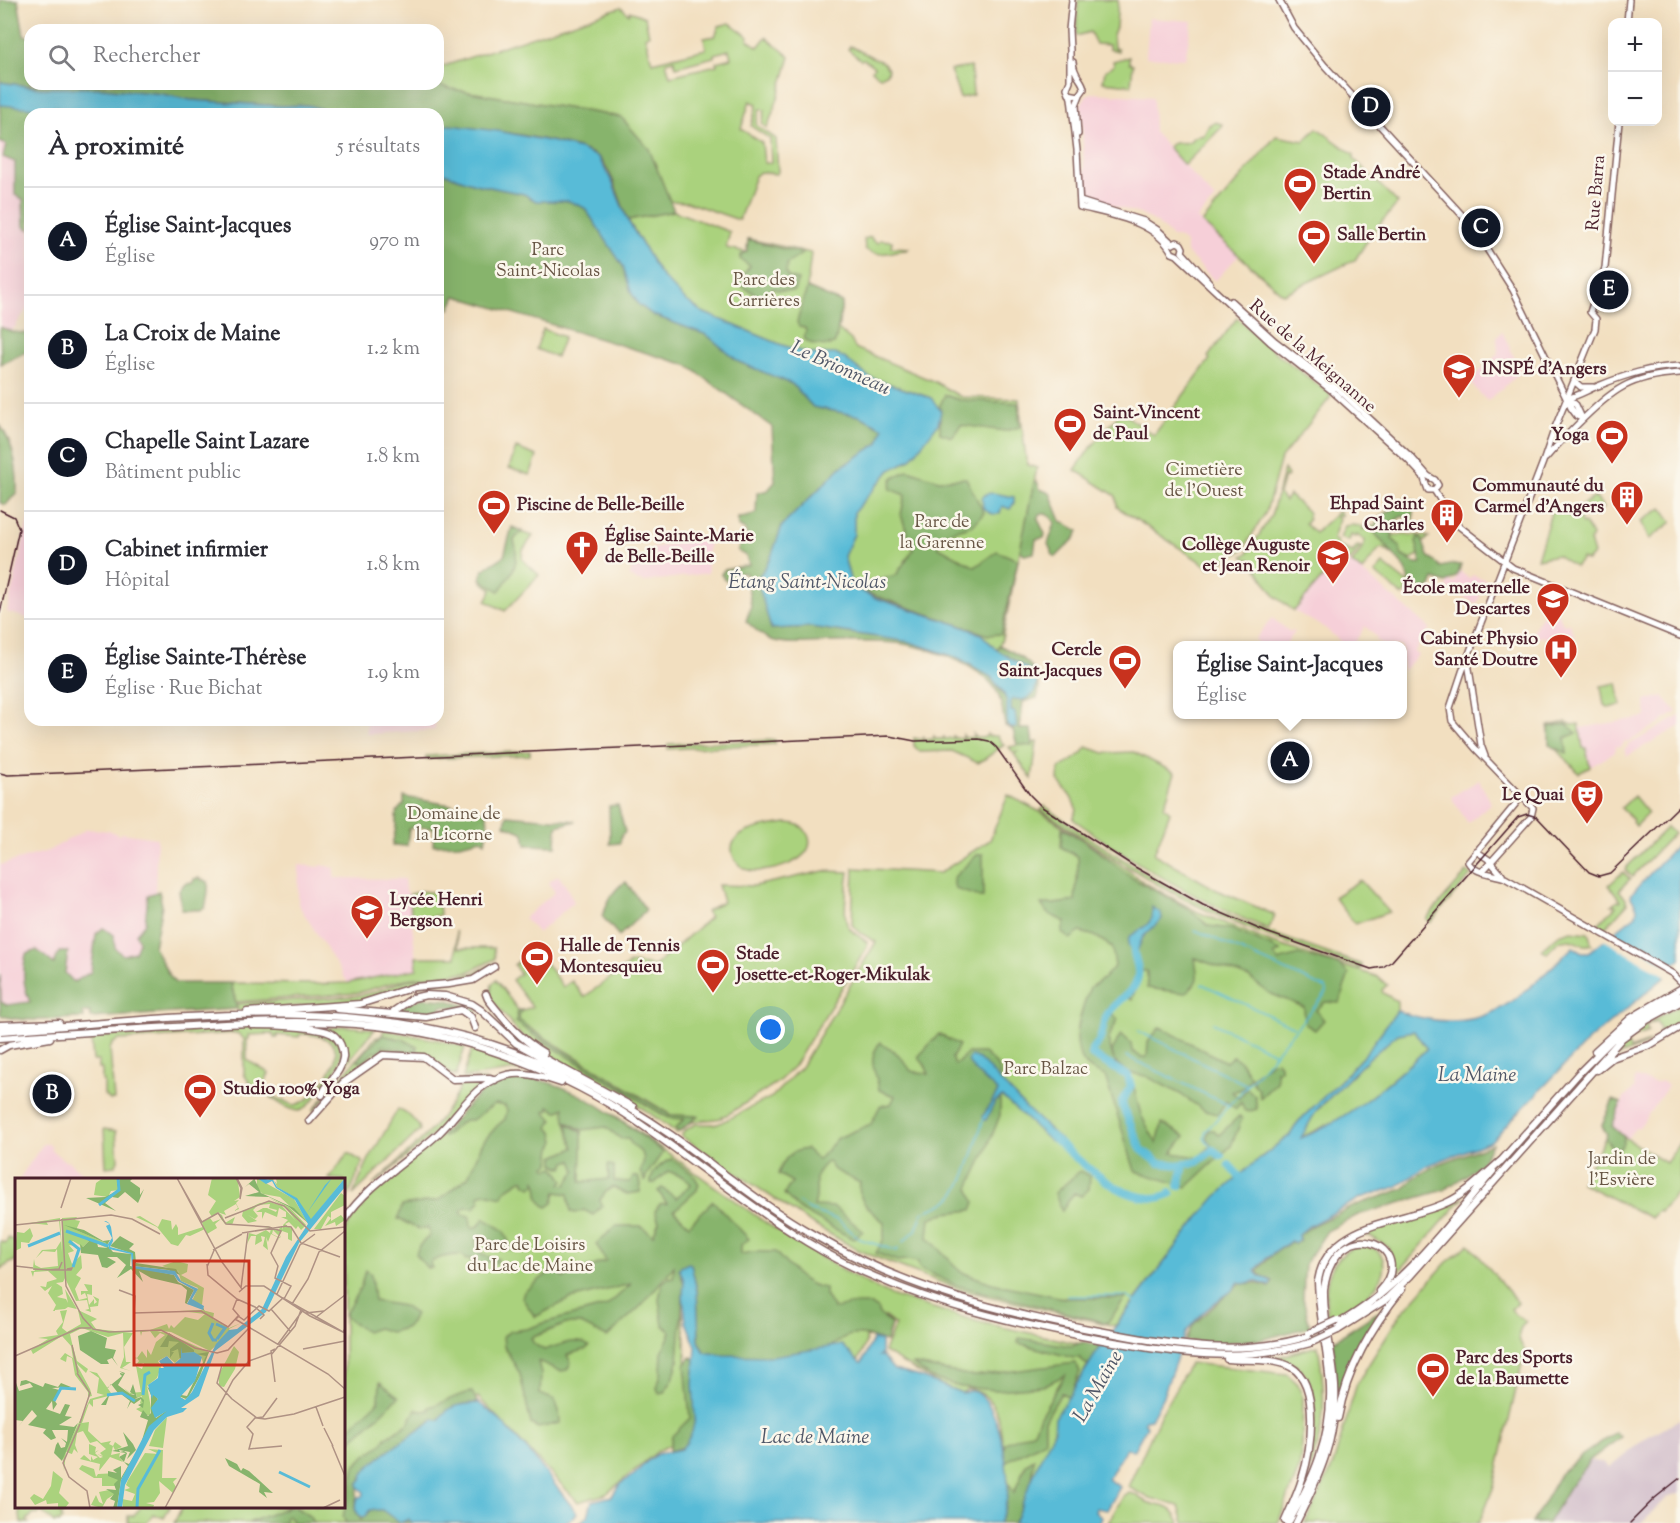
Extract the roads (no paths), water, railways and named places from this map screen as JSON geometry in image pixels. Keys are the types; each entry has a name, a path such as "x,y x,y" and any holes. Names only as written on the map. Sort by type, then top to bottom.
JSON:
{"highway":[{"path":"231,1016 241,1012 360,1004 414,987 473,980 494,967"},
{"path":"1591,1060 1595,1052 1618,1028 1680,989"},
{"path":"486,994 508,1025 529,1044 639,1111 757,1198 812,1234 898,1278 995,1309 1171,1344 1204,1348 1256,1347 1309,1337"},
{"path":"394,1011 412,998 426,995 445,996 469,1003 482,1010 516,1043 606,1090"},
{"path":"1337,1325 1371,1302 1404,1273 1591,1060 1631,1024 1680,996"},
{"path":"0,1038 278,1021 341,1022 397,1028 445,1038 491,1051 546,1072 592,1095 676,1149 807,1242 892,1285 1001,1319 1086,1337 1168,1351 1230,1356 1288,1349 1384,1301 1414,1271 1607,1054 1633,1029 1680,1002"},
{"path":"306,1007 426,1017 461,1010 471,1017 475,1028"},
{"path":"0,1025 310,1015 352,1016 398,1021 493,1044 548,1065 662,1129"},
{"path":"0,1019 31,1023"},
{"path":"0,1031 147,1020"},
{"path":"207,1025 310,1028 332,1034 340,1044 343,1057 341,1065 322,1095"},
{"path":"1592,1073 1612,1058 1650,1046 1680,1027"},
{"path":"1,1050 17,1044 75,1036 80,1033"},
{"path":"309,1121 343,1083 383,1055 413,1055 424,1058 453,1079 481,1077 495,1080"},
{"path":"345,1218 366,1195 439,1133 483,1086 507,1075 542,1077 576,1090 641,1126"},
{"path":"1286,1523 1307,1489 1320,1458 1328,1420 1330,1387 1318,1281 1326,1256 1338,1244 1364,1229 1451,1201 1468,1190 1503,1159"},
{"path":"1296,1523 1321,1472 1331,1441 1335,1389 1323,1298 1326,1274 1333,1259 1345,1247 1362,1241 1375,1243 1384,1250 1391,1261 1390,1276 1376,1294 1337,1325"},
{"path":"1331,1441 1335,1435 1349,1375 1362,1346 1414,1271"},
{"path":"1198,1354 1199,1357 1276,1362 1292,1368 1302,1377 1310,1400 1309,1447 1302,1480 1286,1523"}],"main road":[{"path":"1072,0 1069,30 1070,81 1067,87 1070,94 1077,150"},
{"path":"1280,0 1294,28 1325,66 1462,214 1483,243 1513,290 1571,408 1577,416 1583,419"},
{"path":"1627,18 1629,0"},
{"path":"1070,49 1074,72 1084,87 1076,105 1080,204 1141,220 1158,230 1172,246 1172,254 1179,254 1183,248 1178,242 1172,246"},
{"path":"1070,81 1080,80"},
{"path":"1070,94 1080,95"},
{"name":"Rue Barra","path":"1574,381 1595,329 1596,321 1590,314 1605,268 1619,126"},
{"name":"Rue de la Meignanne","path":"1179,254 1276,342 1339,390 1412,458 1428,481"},
{"path":"1568,398 1576,397 1646,369 1680,366"},
{"path":"1543,462 1611,392 1628,383 1655,375 1680,373"},
{"path":"1482,872 1531,817 1533,808 1452,721 1450,715 1453,695 1574,381 1581,387 1595,388"},
{"path":"1434,479 1438,483 1434,490 1428,490 1428,481 1434,479"},
{"path":"1434,490 1455,523 1513,568 1680,636"},
{"path":"1467,661 1481,745 1486,758"},
{"path":"1518,793 1518,801"},
{"path":"1526,799 1518,801 1468,862 1477,872 1505,878 1534,894 1664,969 1680,981"},
{"path":"1476,851 1491,862 1505,878"},
{"path":"1664,969 1680,975"}],"water":[{"path":"0,82 24,86 24,90 121,90 162,94 191,100 282,106 307,105 319,108 59,108 57,106 35,108 0,105"},
{"name":"Étang Saint-Nicolas","path":"444,126 498,131 554,142 598,157 611,179 628,221 659,273 684,299 702,312 782,345 809,354 835,354 869,377 931,398 941,411 938,424 911,459 890,470 854,512 854,534 844,556 852,587 875,598 981,634 997,650 1033,672 1037,685 1033,695 1023,700 1011,701 1011,711 1015,712 1017,728 1007,725 1007,702 1003,692 991,677 959,658 910,642 811,627 771,629 757,579 770,560 782,526 841,467 879,443 883,428 860,416 813,407 792,384 739,362 707,335 653,315 638,304 631,292 623,266 585,208 569,201 536,201 524,194 475,184 444,173"},
{"path":"992,493 1014,497 1014,503 1010,509 1002,506 1000,513 991,514 983,508 982,498"},
{"name":"La Maine","path":"1680,841 1680,959 1664,972 1665,977 1589,1040 1491,1141 1429,1165 1396,1187 1361,1198 1309,1226 1298,1235 1299,1240 1294,1243 1291,1241 1267,1258 1255,1271 1259,1276 1272,1281 1270,1286 1255,1281 1243,1284 1239,1282 1201,1315 1186,1332 1163,1396 1151,1419 1145,1420 1147,1426 1133,1451 1126,1448 1108,1479 1120,1487 1107,1510 1096,1508 1095,1511 1102,1517 1099,1523 1014,1523 1041,1457 1054,1432 1055,1418 1102,1344 1216,1197 1249,1167 1290,1135 1298,1122 1365,1054 1397,1011 1427,1019 1453,1021 1475,1018 1496,1011 1533,985 1573,947 1582,952 1589,952 1636,915 1637,908 1630,895","holes":["1414,1031 1427,1049 1352,1110 1301,1138 1316,1111 1368,1059 1398,1034"]},
{"path":"1152,907 1161,913 1162,919 1143,937 1136,954 1128,945 1129,937 1147,925 1152,918"},
{"path":"971,1056 979,1059 1026,1108 1061,1140 1055,1143 1049,1140 1002,1097 995,1102 984,1120 983,1116 998,1092 970,1064 968,1060"},
{"name":"Lac de Maine","path":"688,1263 691,1264 697,1291 699,1341 704,1352 723,1355 772,1356 842,1345 862,1363 873,1339 881,1341 879,1356 882,1356 894,1370 962,1393 970,1391 980,1395 988,1403 994,1416 1006,1463 1007,1496 999,1523 579,1523 588,1516 592,1501 612,1496 620,1484 657,1454 681,1449 692,1432 695,1419 693,1384 696,1347 686,1322 684,1280 679,1268"},
{"path":"479,1403 497,1417 531,1454 577,1513 573,1518 564,1523 411,1523 409,1519 400,1523 382,1510 370,1510 364,1517 360,1517 355,1509 358,1497 364,1494 358,1484 374,1462 434,1419 439,1420 451,1408"}],"waterway":[{"path":"1195,930 1325,988 1327,992 1206,1131 1204,1137 1213,1150"},
{"name":"Le Brionneau","path":"1134,943 1138,967 1136,982 1107,1015 1092,1055 1128,1076 1131,1086 1122,1101 1123,1107 1141,1149 1159,1163 1179,1165 1197,1162 1213,1150 1221,1156"},
{"path":"1202,984 1294,1027"},
{"path":"1213,1023 1275,1053"},
{"path":"1138,1031 1247,1085"},
{"path":"1126,1056 1230,1106"},
{"path":"903,1242 916,1230 923,1212 946,1202 958,1190 984,1118"},
{"path":"1051,1136 1091,1170 1123,1191 1140,1197 1156,1198 1171,1193"},
{"path":"1179,1186 1184,1165"},
{"name":"Le Brionneau","path":"1229,1165 1246,1184"},
{"path":"798,1202 809,1210 838,1220 860,1239 897,1251 898,1248"},
{"path":"1067,1296 1126,1296 1136,1302"}],"tram line":[{"path":"0,510 14,517 19,529 0,613"},
{"path":"0,773 8,775 83,772 889,736 915,741 979,739 989,741 996,747 1030,795 1042,807 1135,867 1203,905 1266,932 1371,969 1383,967 1392,961 1518,817 1527,814 1537,817 1589,872 1599,876 1610,873 1680,805"}],"railway":[{"path":"1630,1523 1655,1498 1680,1478"}],"place":[{"name":"Cabinet infirmier","path":"1371,107"},
{"name":"Stade André Bertin","path":"1300,213"},
{"name":"Chapelle Saint Lazare","path":"1481,228"},
{"name":"Salle Bertin","path":"1314,265"},
{"name":"Église Sainte-Thérèse","path":"1609,290"},
{"name":"INSPÉ d'Angers","path":"1459,399"},
{"name":"Saint-Vincent de Paul","path":"1070,453"},
{"name":"Yoga","path":"1612,465"},
{"name":"Communauté du Carmel d'Angers","path":"1627,526"},
{"name":"Piscine de Belle-Beille","path":"494,535"},
{"name":"Ehpad Saint Charles","path":"1447,544"},
{"name":"Église Sainte-Marie de Belle-Beille","path":"582,576"},
{"name":"Collège Auguste et Jean Renoir","path":"1333,585"},
{"name":"École maternelle Descartes","path":"1553,628"},
{"name":"Cabinet Physio Santé Doutre","path":"1561,679"},
{"name":"Cercle Saint-Jacques","path":"1125,690"},
{"name":"Église Saint-Jacques","path":"1290,761"},
{"name":"Le Quai","path":"1587,825"},
{"name":"Lycée Henri Bergson","path":"367,940"},
{"name":"Halle de Tennis Montesquieu","path":"537,986"},
{"name":"Stade Josette-et-Roger-Mikulak","path":"713,994"},
{"name":"La Croix de Maine","path":"52,1094"},
{"name":"Studio 100% Yoga","path":"200,1119"},
{"name":"Parc des Sports de la Baumette","path":"1433,1398"}],"park label":[{"name":"Parc Saint-Nicolas","path":"548,261"},
{"name":"Parc des Carrières","path":"764,291"},
{"name":"Cimetière de l'Ouest","path":"1204,481"},
{"name":"Parc de la Garenne","path":"942,533"},
{"name":"Domaine de la Licorne","path":"454,825"},
{"name":"Parc Balzac","path":"1046,1070"},
{"name":"Jardin de l'Esvière","path":"1622,1170"},
{"name":"Parc de Loisirs du Lac de Maine","path":"530,1256"}]}
